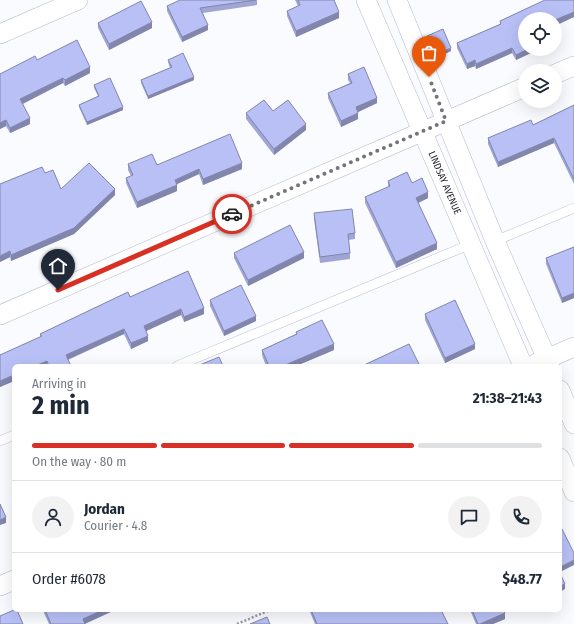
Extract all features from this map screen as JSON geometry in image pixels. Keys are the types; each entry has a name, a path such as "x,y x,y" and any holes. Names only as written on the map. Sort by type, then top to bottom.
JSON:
{"street":[{"path":"0,34 78,0"},
{"name":"LINDSAY AVENUE","path":"366,0 522,364"},
{"path":"402,1 446,121 495,241 542,364 574,347"},
{"path":"562,71 574,66"},
{"path":"0,315 518,90"},
{"path":"562,395 574,424"},
{"path":"562,463 574,492"},
{"path":"0,586 12,581"}],"lane":[{"path":"495,241 574,208"},
{"path":"182,364 471,244"},
{"path":"0,441 12,436"}],"path":[{"path":"237,624 265,612"}],"building":[{"path":"180,0 256,0 200,8 208,25 182,37 167,6"},
{"path":"298,0 334,0 339,12 296,31 287,11 300,5"},
{"path":"545,0 574,0 574,12 562,17 562,12 519,12"},
{"path":"141,1 152,22 109,44 98,23"},
{"path":"518,13 518,54 516,55 512,48 476,64 475,60 467,64 457,43 501,24 500,21"},
{"path":"443,29 451,48 436,55 427,36"},
{"path":"77,40 90,67 65,80 63,78 20,99 30,118 10,128 6,120 0,123 0,74 35,56 37,60"},
{"path":"183,53 194,77 148,96 141,80 172,67 168,60"},
{"path":"364,67 377,98 356,107 358,113 341,121 328,93 352,83 348,74"},
{"path":"110,78 123,107 87,122 79,105 99,96 94,85"},
{"path":"264,100 273,111 288,100 306,124 274,149 246,113"},
{"path":"574,105 574,179 554,138 498,162 488,138 531,120 533,125"},
{"path":"230,134 242,163 203,179 199,169 175,180 177,185 137,202 126,178 133,175 128,164 152,154 157,165"},
{"path":"89,163 115,189 74,228 11,255 10,251 0,256 0,184 42,167 45,173 53,170 61,189"},
{"path":"407,172 412,183 422,178 428,192 416,198 437,243 396,262 365,197 390,186 388,181"},
{"path":"352,209 355,233 348,234 350,253 320,257 314,213"},
{"path":"290,225 304,252 248,280 234,253"},
{"path":"574,247 574,293 562,298 546,258"},
{"path":"188,271 204,308 184,317 181,309 144,326 148,336 131,343 124,329 66,355 70,364 48,364 47,361 40,364 12,364 12,376 0,381 0,355 42,336 40,334 128,292 130,297"},
{"path":"241,285 256,316 224,331 210,300"},
{"path":"455,300 475,344 445,358 425,314"},
{"path":"322,320 334,344 288,364 268,364 262,350 297,334 296,332"},
{"path":"409,344 419,364 366,364"},
{"path":"219,357 222,364 202,364"},
{"path":"0,504 6,517 0,520"},
{"path":"562,529 574,553 574,560 562,566"},
{"path":"562,577 565,584 562,585"},
{"path":"12,611 18,612 23,624 0,624 0,616"},
{"path":"46,612 99,612 83,619 85,624 51,624"},
{"path":"312,612 442,612 448,624 317,624"},
{"path":"473,612 505,613 480,624 478,624"},
{"path":"267,617 270,624 250,624"}],"way so far":[{"path":"232,214 446,121 429,77"}],"route":[{"path":"58,290 232,214"}]}
